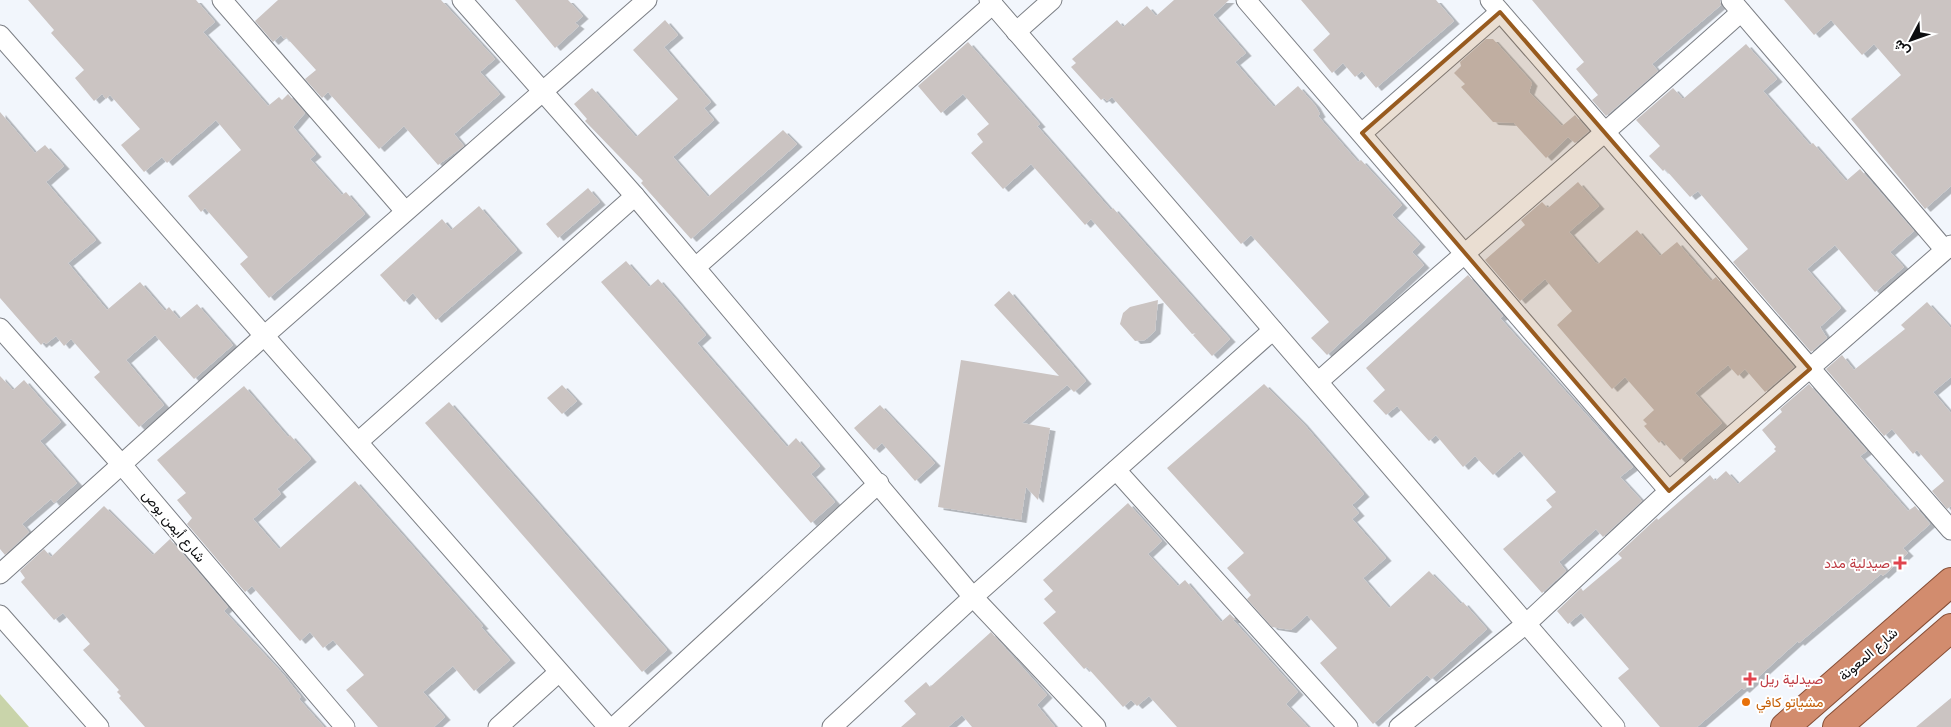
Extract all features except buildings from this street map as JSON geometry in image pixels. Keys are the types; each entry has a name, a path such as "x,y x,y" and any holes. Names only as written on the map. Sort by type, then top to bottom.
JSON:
{"highway":[{"name":"شارع المعونة","path":"1785,727 1951,582"},
{"path":"1837,727 1951,628"}],"street":[{"path":"222,0 405,211"},
{"path":"462,0 696,267 973,597 1096,727"},
{"path":"0,574 264,336 647,0"},
{"path":"1016,32 1052,0"},
{"path":"1246,0 1669,491"},
{"path":"696,267 991,2 1615,727"},
{"path":"1362,133 1495,6 1951,530"},
{"path":"1319,381 1605,134 1736,6 1948,248 1669,491 1527,623 1400,727"},
{"path":"0,35 608,727"},
{"path":"358,442 635,196"},
{"name":"شارع أيمن بوص","path":"0,328 122,465 345,727"},
{"path":"845,723 973,597 1273,330"},
{"path":"1116,470 1348,727"},
{"path":"614,727 879,483"},
{"path":"0,615 99,727"},
{"path":"498,727 559,672"}],"highlighted area":[{"path":"1500,12 1810,369 1669,491 1362,133"}],"green space":[{"path":"0,694 29,727 0,727"}],"place":[{"name":"صيدلية مدد","path":"1900,563"},
{"name":"صيدلية ريل","path":"1750,679"},
{"name":"مشياتو كافي","path":"1746,702"}]}
